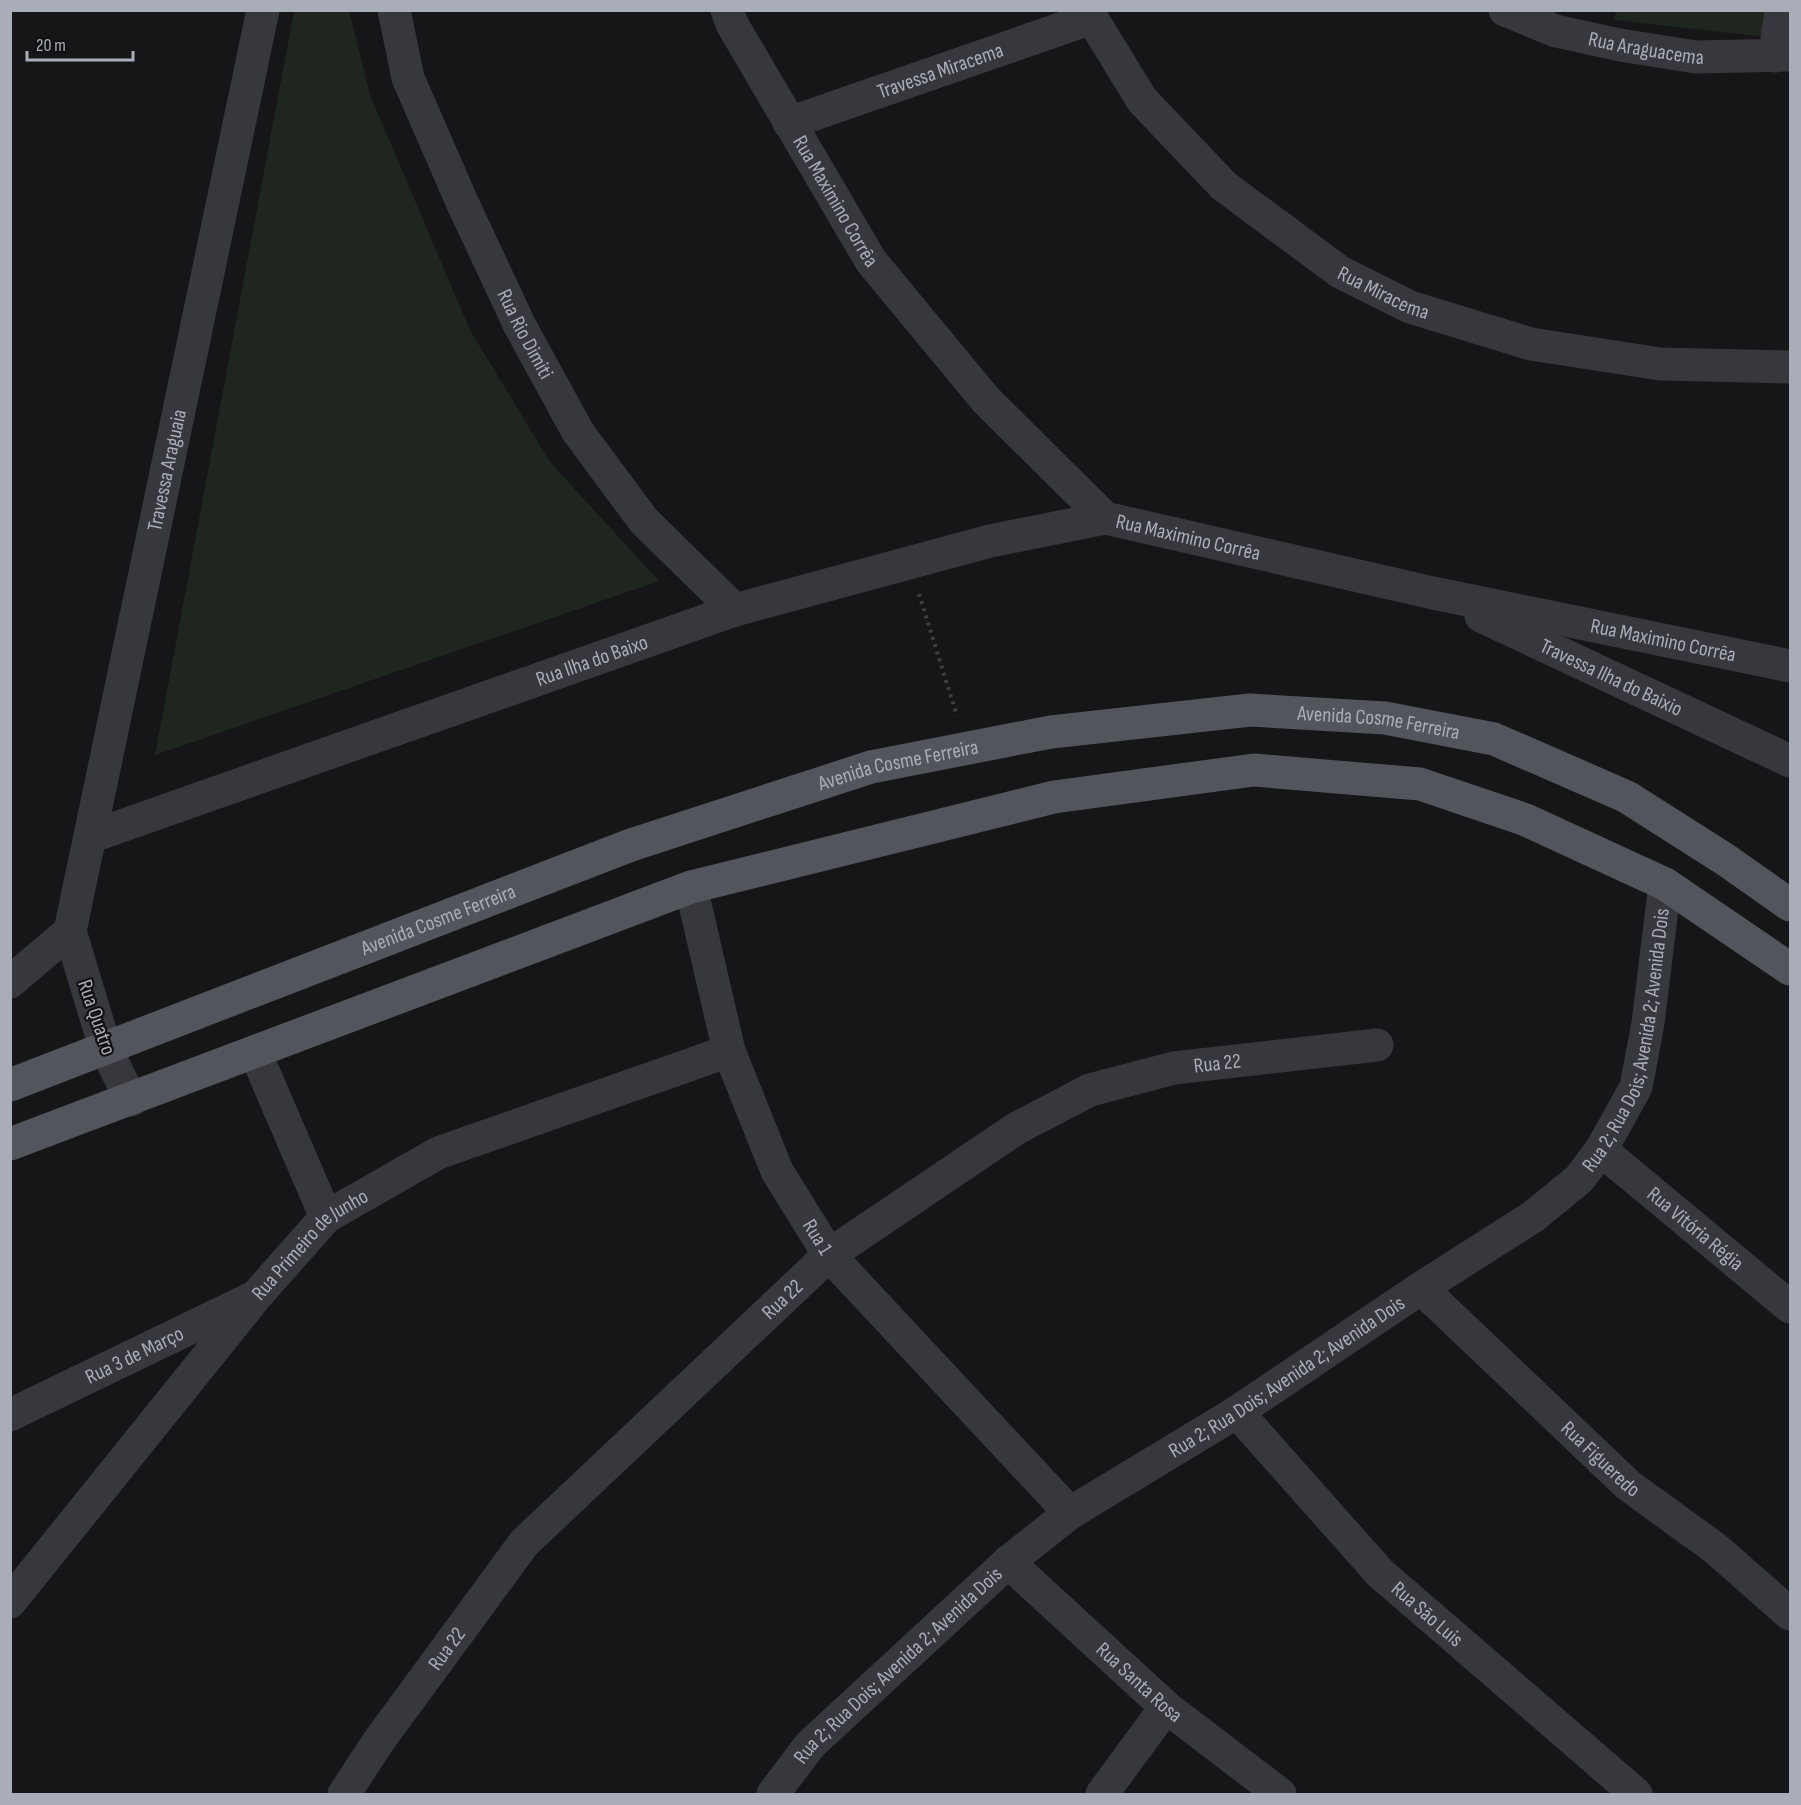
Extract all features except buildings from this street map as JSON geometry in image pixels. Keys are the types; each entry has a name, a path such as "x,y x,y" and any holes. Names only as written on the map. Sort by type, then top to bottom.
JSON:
{"main road":[{"name":"Avenida Cosme Ferreira","path":"10,1085 631,845 871,767 1051,732 1250,710 1385,718 1494,739 1627,797 1726,860 1791,905"},
{"path":"10,1144 691,886 1054,797 1254,770 1420,784 1526,820 1665,884 1791,969"}],"street":[{"name":"Travessa Araguaia","path":"70,931 263,10"},
{"name":"Rua Rio Dimiti","path":"394,10 408,78 417,99 520,326 578,432 644,521 735,610"},
{"name":"Rua Maximino Corrêa","path":"727,10 732,24 871,261 986,400 1105,518 1433,593 1791,666"},
{"name":"Rua Araguacema","path":"1505,10 1558,21 1620,45 1696,57 1783,56"},
{"path":"1781,10 1783,56"},
{"name":"Travessa Miracema","path":"789,123 1090,14"},
{"name":"Rua Miracema","path":"1090,14 1142,100 1224,186 1340,272 1410,307 1532,344 1660,364 1791,367"},
{"name":"Rua Ilha do Baixo","path":"90,837 735,610 990,541 1105,518"},
{"name":"Travessa Ilha do Baixio","path":"1433,593 1791,761"},
{"name":"Rua 2; Rua Dois; Avenida 2; Avenida Dois","path":"773,1794 810,1745 1008,1562 1070,1513 1237,1412 1421,1288 1534,1216 1579,1179 1601,1150 1636,1087 1648,1023 1665,884"},
{"name":"Rua 1","path":"691,886 729,1051 777,1172 829,1255 1070,1513"},
{"path":"10,982 70,931"},
{"name":"Rua Quatro","path":"70,931 105,1047 131,1100"},
{"name":"Rua 22","path":"344,1794 378,1742 524,1543 829,1255 1017,1128 1090,1090 1174,1068 1377,1045"},
{"name":"Rua Primeiro de Junho","path":"10,1602 256,1295 326,1217 438,1153 729,1051"},
{"path":"255,1052 326,1217"},
{"name":"Rua Vitória Régia","path":"1601,1150 1791,1307"},
{"name":"Rua Figueredo","path":"1421,1288 1628,1485 1716,1549 1791,1614"},
{"name":"Rua 3 de Março","path":"10,1415 256,1295"},
{"name":"Rua São Luis","path":"1237,1412 1380,1573 1636,1794"},
{"name":"Rua Santa Rosa","path":"1008,1562 1166,1707 1280,1794"},
{"path":"1102,1794 1166,1707"}],"path":[{"path":"910,563 967,748"}],"shaded area":[{"path":"294,11 349,11 370,95 470,330 550,462 659,581 155,755"},
{"path":"1616,11 1778,11 1775,38 1614,20"}]}
